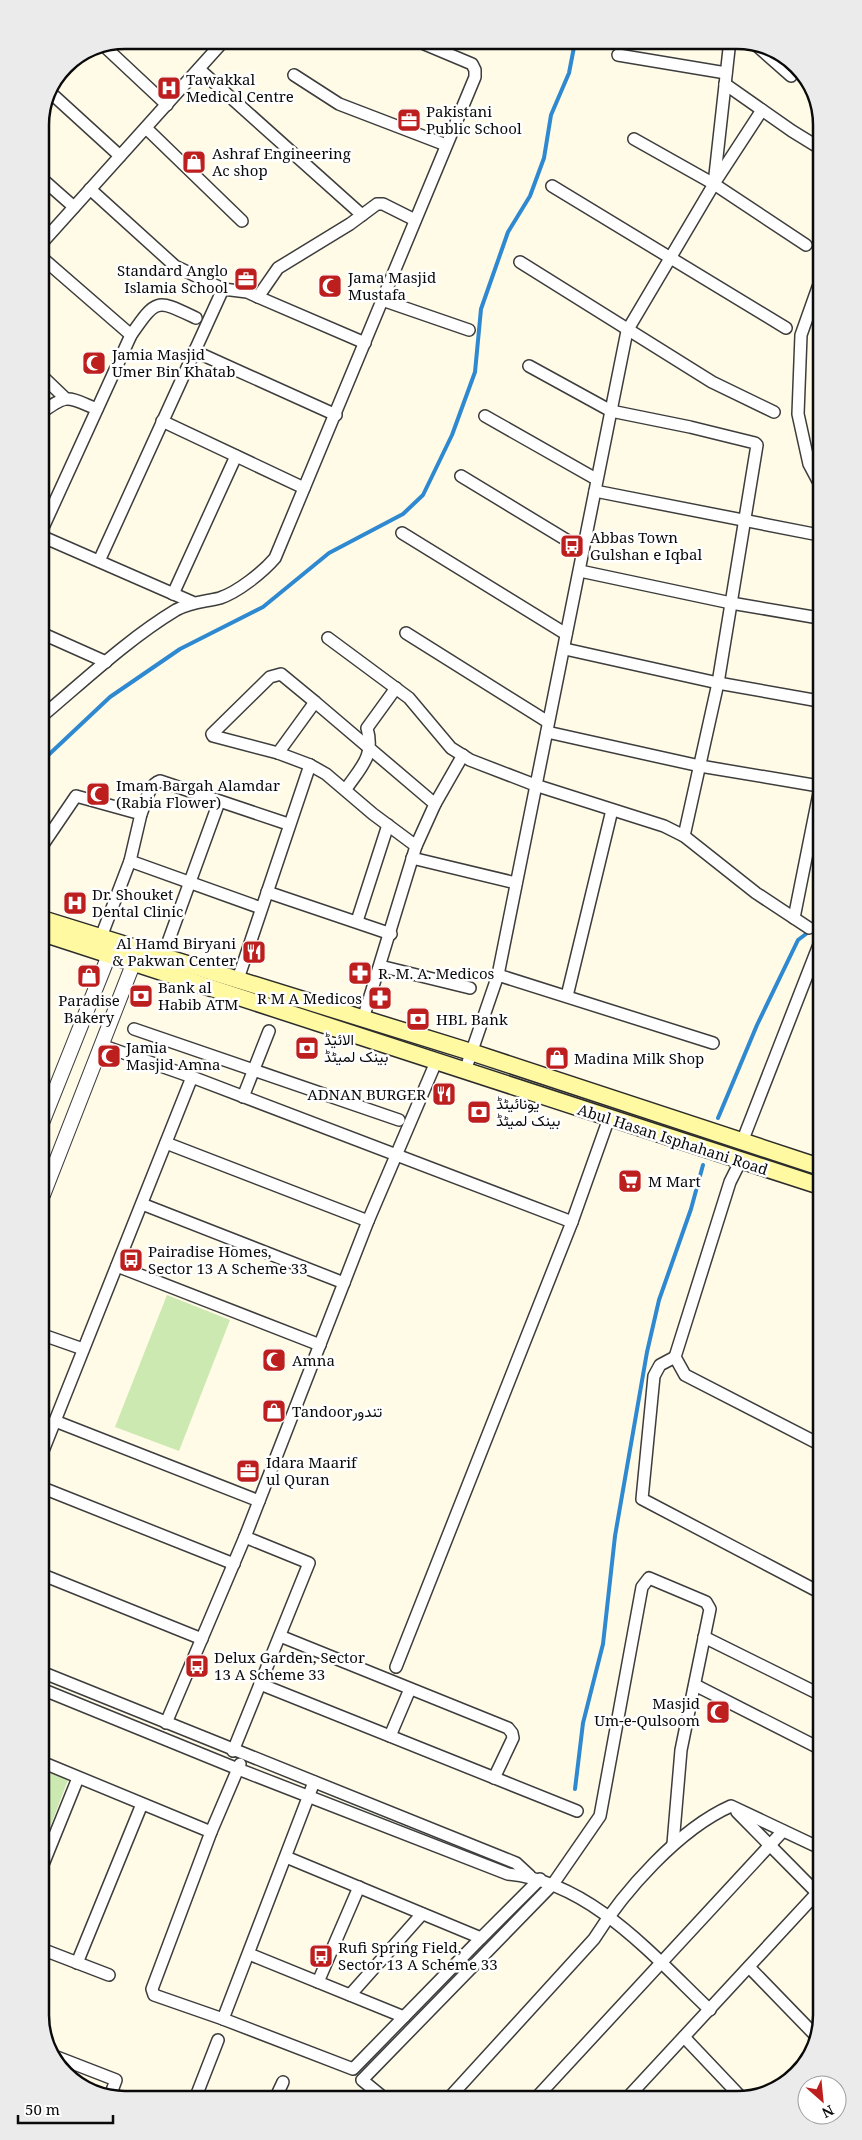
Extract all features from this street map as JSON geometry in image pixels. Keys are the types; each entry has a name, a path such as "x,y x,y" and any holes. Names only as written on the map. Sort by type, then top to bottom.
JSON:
{"main road":[{"name":"Abul Hasan Isphahani Road","path":"49,922 136,956 436,1062 813,1184"},
{"name":"Abul Hasan Isphahani Road","path":"49,934 108,944"},
{"name":"Abul Hasan Isphahani Road","path":"136,956 163,956 238,979 472,1052 813,1165"}],"street":[{"path":"49,235 216,49"},
{"path":"49,711 106,662 168,616 192,602 221,597 261,574 275,558 475,77 475,70 472,64 436,49"},
{"path":"714,184 729,49"},
{"path":"109,51 167,105"},
{"path":"618,55 726,79 762,110 813,144"},
{"path":"769,56 791,76"},
{"path":"199,69 362,215"},
{"path":"294,75 339,104 446,145"},
{"path":"55,96 120,156"},
{"path":"465,1071 498,975 535,785 565,649 566,634 627,331 714,184 762,110"},
{"path":"146,128 242,221"},
{"path":"634,138 714,184 806,245"},
{"path":"49,185 74,207"},
{"path":"552,186 786,328"},
{"path":"90,189 175,266 222,289 247,292 258,296 365,343"},
{"path":"258,296 278,268 377,204 383,204 415,220"},
{"path":"520,262 627,331 712,382 774,412"},
{"path":"49,264 131,334"},
{"path":"99,561 222,289"},
{"path":"382,300 469,330"},
{"path":"813,301 801,335 798,414 809,464 813,472"},
{"path":"49,514 131,334 149,309 158,304 165,303 196,318"},
{"path":"194,351 336,415"},
{"path":"529,366 611,411 690,427 755,443 758,449 718,683 684,836"},
{"path":"49,383 64,398"},
{"path":"49,408 64,398 71,398 97,409"},
{"path":"485,416 596,485 813,534"},
{"path":"162,422 304,488"},
{"path":"173,594 236,456"},
{"path":"461,476 583,550"},
{"path":"402,533 566,634"},
{"path":"49,539 192,602"},
{"path":"580,571 732,603 813,617"},
{"path":"406,632 548,727 700,766 813,785"},
{"path":"49,637 106,662"},
{"path":"328,638 409,698 451,748 463,755 535,785 664,826 684,836 756,893 809,928"},
{"path":"565,649 718,683 813,700"},
{"path":"416,846 326,774 310,765 278,753 213,736 212,731 270,677 281,674 436,804"},
{"path":"346,790 370,753 366,728 396,688"},
{"path":"278,753 315,702"},
{"path":"363,1019 391,934 416,846 436,804 463,755"},
{"path":"238,979 288,824 310,765"},
{"path":"49,1104 108,944 141,814 151,788 155,783 160,781 288,824"},
{"path":"49,836 76,796 141,814"},
{"path":"163,956 219,802"},
{"path":"567,996 612,810"},
{"path":"794,918 813,823"},
{"path":"357,921 388,824"},
{"path":"412,858 516,883"},
{"path":"130,861 261,908"},
{"path":"267,892 391,934"},
{"path":"49,1177 136,956"},
{"path":"742,1142 813,960"},
{"path":"380,966 470,988"},
{"path":"498,975 713,1043"},
{"path":"134,1029 399,1120"},
{"path":"243,1097 269,1030"},
{"path":"101,1045 192,1077 572,1222"},
{"path":"166,1723 245,1537 368,1221 436,1062"},
{"path":"49,1436 192,1077"},
{"path":"396,1667 572,1222 609,1118"},
{"path":"166,1143 368,1221"},
{"path":"741,1160 730,1182 675,1357 660,1365 654,1376 642,1499 813,1589"},
{"path":"142,1204 344,1283"},
{"path":"117,1266 320,1345"},
{"path":"49,1337 83,1349"},
{"path":"675,1357 685,1375 813,1440"},
{"path":"55,1421 259,1501"},
{"path":"49,1490 234,1564"},
{"path":"245,1537 309,1564 260,1684 238,1753 238,1769 211,1832 152,1992 154,1995 223,2019 353,2070 481,1938 535,1878"},
{"path":"49,1577 202,1639"},
{"path":"375,2091 362,2080 554,1884 600,1816 642,1587 644,1581 649,1578 706,1602 710,1609 681,1750 673,1844"},
{"path":"280,1636 508,1728 513,1738 494,1778"},
{"path":"704,1637 813,1691"},
{"path":"49,1675 238,1753 516,1863 535,1878"},
{"path":"260,1684 577,1811"},
{"path":"694,1685 813,1745"},
{"path":"390,1736 410,1689"},
{"path":"49,1692 238,1769 508,1874 535,1878 554,1884 609,1916 710,2010"},
{"path":"49,1765 211,1832"},
{"path":"49,1850 78,1778"},
{"path":"223,2019 314,1782"},
{"path":"77,1963 142,1804"},
{"path":"455,2091 594,1939 609,1916 673,1844 716,1813 731,1806"},
{"path":"731,1806 813,1845"},
{"path":"731,1806 813,1889"},
{"path":"543,2091 783,1831"},
{"path":"286,1857 481,1938"},
{"path":"318,1982 359,1887"},
{"path":"636,2091 749,1967 813,1903"},
{"path":"350,1995 422,1914"},
{"path":"49,1952 109,1976"},
{"path":"249,1954 404,2017"},
{"path":"749,1967 811,2031"},
{"path":"684,2037 735,2091"},
{"path":"198,2091 218,2040"},
{"path":"64,2060 116,2080 112,2090"},
{"path":"279,2091 283,2082"}],"green space":[{"path":"167,1295 230,1320 179,1451 115,1427"},
{"path":"49,1773 68,1780 49,1830"}],"waterway":[{"path":"49,754 110,697 180,649 263,607 329,553 403,514 423,495 452,435 475,372 481,309 508,232 530,196 544,158 551,115 569,73 574,49"},
{"path":"718,1118 757,1025 798,940 813,929"},
{"path":"575,1789 583,1723 603,1644 615,1536 647,1352 659,1300 691,1209 703,1165"}],"place":[{"name":"Tawakkal Medical Centre","path":"169,88"},
{"name":"Pakistani Public School","path":"409,120"},
{"name":"Ashraf Engineering Ac shop","path":"194,162"},
{"name":"Standard Anglo Islamia School","path":"246,279"},
{"name":"Jama Masjid Mustafa","path":"330,286"},
{"name":"Jamia Masjid Umer Bin Khatab","path":"94,363"},
{"name":"Abbas Town Gulshan e Iqbal","path":"572,546"},
{"name":"Imam Bargah Alamdar (Rabia Flower)","path":"98,794"},
{"name":"Dr. Shouket Dental Clinic","path":"75,903"},
{"name":"Al Hamd Biryani & Pakwan Center","path":"254,952"},
{"name":"R. M. A. Medicos","path":"360,973"},
{"name":"Paradise Bakery","path":"89,976"},
{"name":"Bank al Habib ATM","path":"141,996"},
{"name":"R M A Medicos","path":"380,998"},
{"name":"HBL Bank","path":"418,1019"},
{"name":"الائیڈ بینک لمیٹڈ","path":"307,1048"},
{"name":"Jamia Masjid Amna","path":"109,1056"},
{"name":"Madina Milk Shop","path":"557,1058"},
{"name":"ADNAN BURGER","path":"444,1094"},
{"name":"یونائیٹڈ بینک لمیٹڈ","path":"479,1112"},
{"name":"M Mart","path":"630,1181"},
{"name":"Pairadise Homes, Sector 13 A Scheme 33","path":"131,1260"},
{"name":"Amna","path":"274,1360"},
{"name":"Tandoorتندور","path":"274,1411"},
{"name":"Idara Maarif ul Quran","path":"248,1471"},
{"name":"Delux Garden, Sector 13 A Scheme 33","path":"197,1666"},
{"name":"Masjid Um-e-Qulsoom","path":"718,1712"},
{"name":"Rufi Spring Field, Sector 13 A Scheme 33","path":"321,1956"}]}
